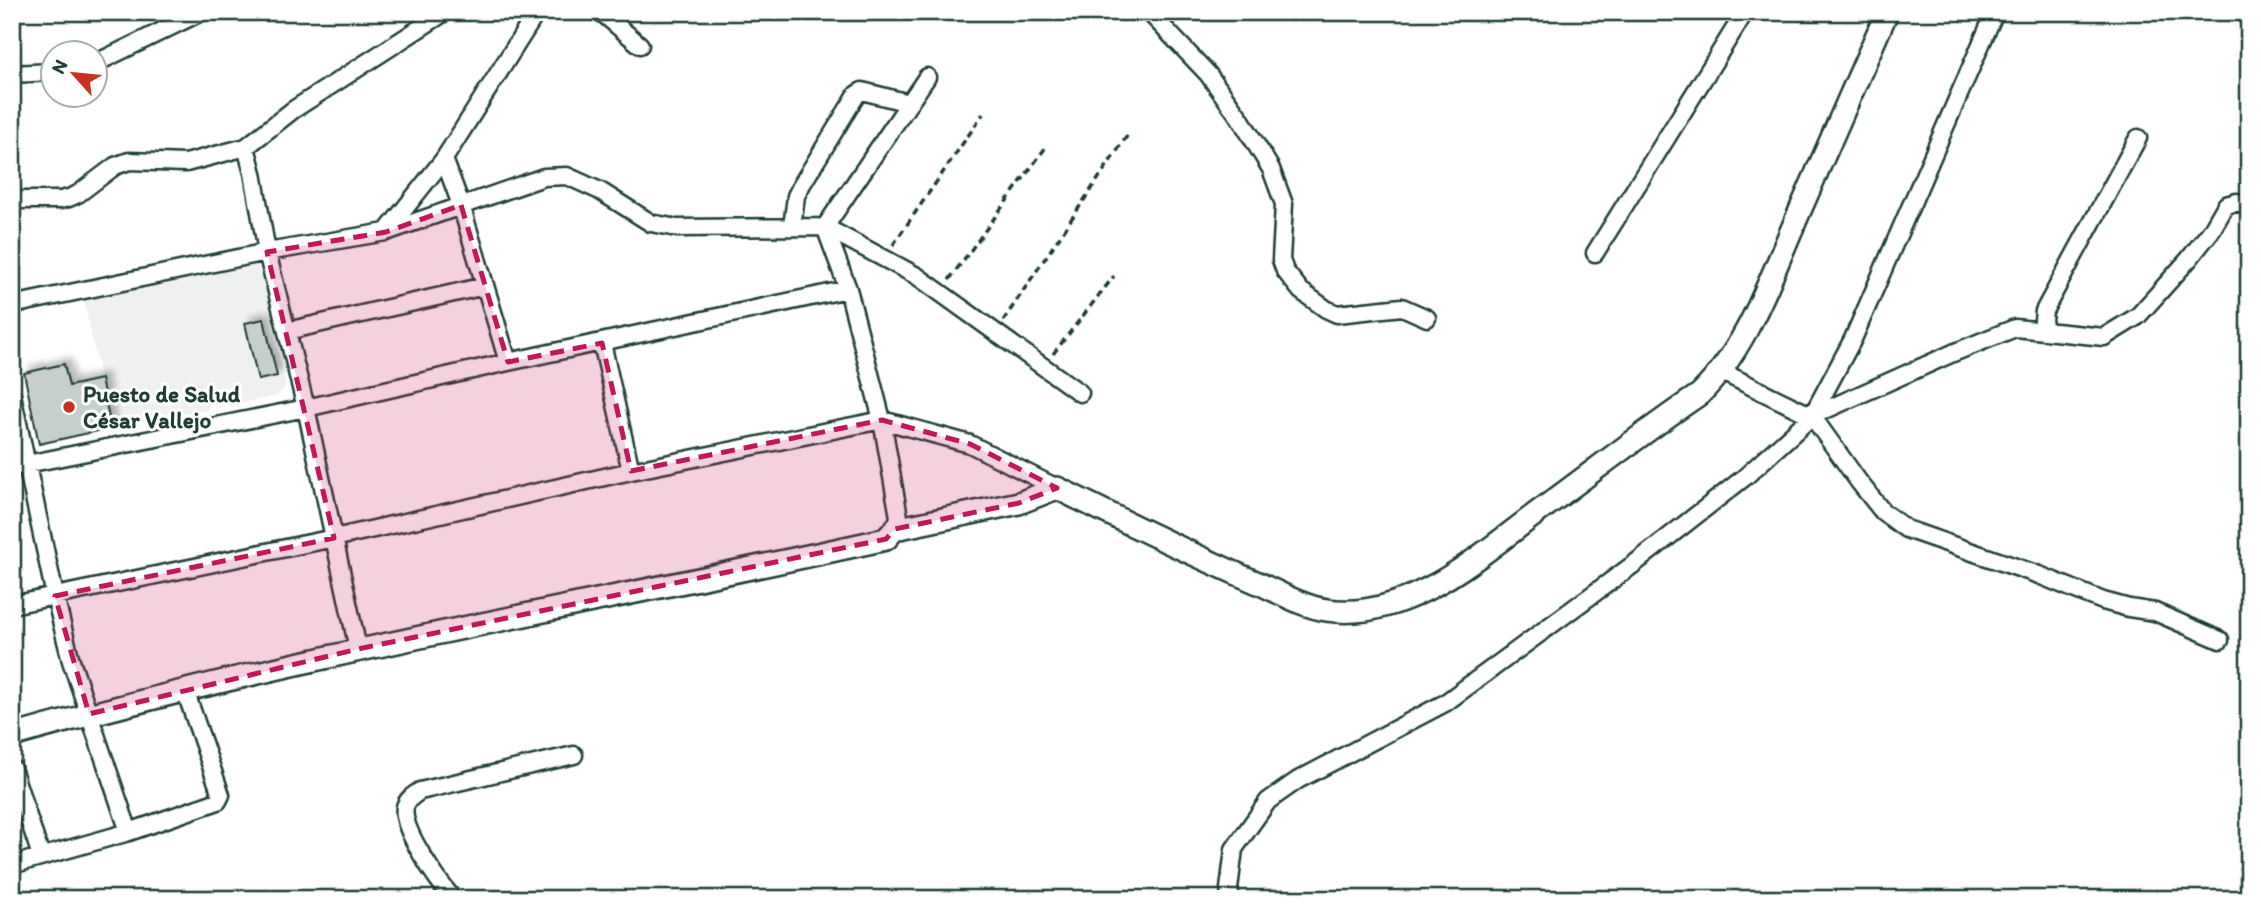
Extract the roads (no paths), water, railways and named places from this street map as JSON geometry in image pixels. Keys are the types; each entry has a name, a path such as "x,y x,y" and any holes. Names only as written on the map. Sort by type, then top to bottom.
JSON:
{"street":[{"path":"108,57 201,12"},
{"path":"12,200 69,198 115,166 129,161 186,163 246,147 293,110 445,12"},
{"path":"386,232 444,159 537,12"},
{"path":"601,12 640,45"},
{"path":"1149,12 1208,74 1240,118 1270,169 1284,204 1281,260 1284,271 1301,291 1325,309 1337,314 1402,307 1427,318"},
{"path":"1595,253 1745,12"},
{"path":"12,605 334,538 631,471 882,420 970,443 1206,561 1307,604 1327,610 1370,610 1394,603 1446,580 1700,394 1720,371 1737,348 1765,291 1887,12"},
{"path":"1812,416 1853,339 1995,12"},
{"path":"12,74 38,73"},
{"path":"825,227 927,77"},
{"path":"792,227 796,196 859,92 909,103"},
{"path":"2045,330 2045,311 2138,138"},
{"path":"246,147 267,253 306,408 358,649"},
{"path":"444,159 461,205 508,362"},
{"path":"12,305 267,253 386,232 544,177 568,176 600,191 652,223 677,228 825,227 917,276 1080,393"},
{"path":"1231,899 1229,889 1234,849 1268,801 1298,780 1445,703 1705,509 1812,416 2015,328 2104,337 2138,316 2189,259 2227,205 2237,202 2249,206"},
{"path":"12,736 89,714 358,649 886,539 895,529 899,517 882,420 848,289 825,227"},
{"path":"287,331 485,286"},
{"path":"19,466 306,408 848,289"},
{"path":"602,343 631,471"},
{"path":"1720,371 1812,416 1858,482 1883,512 1906,529 2039,575 2103,601 2155,612 2220,640"},
{"path":"12,395 19,466 71,661 129,832"},
{"path":"895,529 1019,503 1057,488"},
{"path":"12,865 129,832 218,801 221,795 185,691"},
{"path":"453,899 436,878 408,826 404,809 409,800 420,791 574,755"},
{"path":"12,768 41,856"}],"place":[{"name":"Puesto de Salud César Vallejo","path":"69,407"}]}
